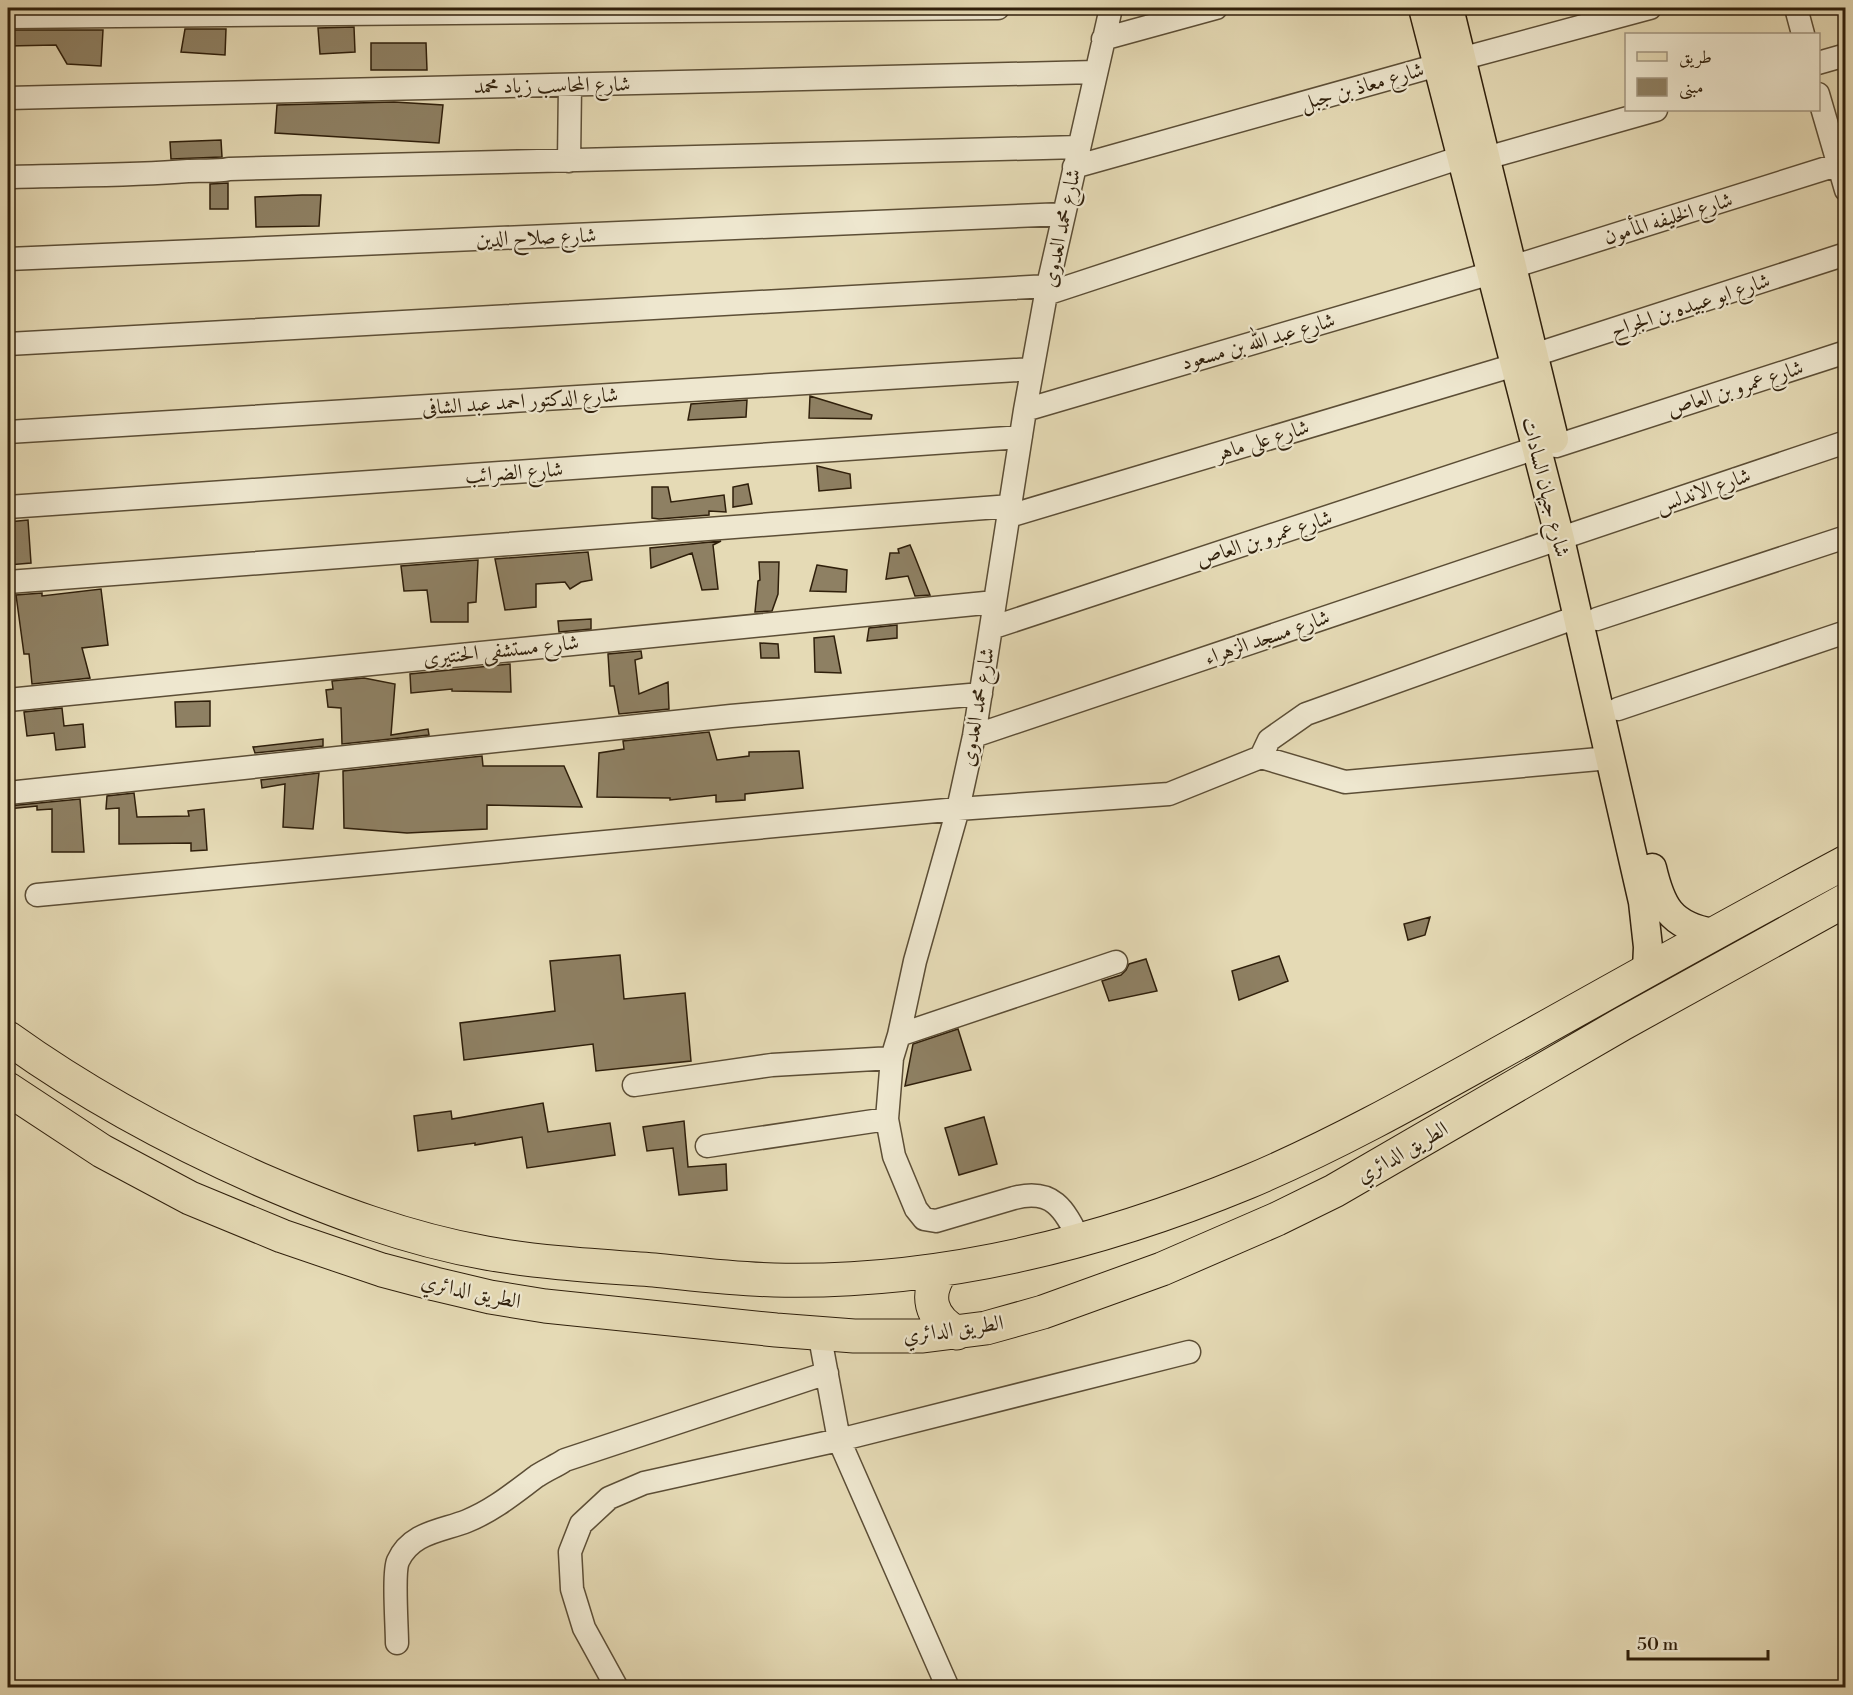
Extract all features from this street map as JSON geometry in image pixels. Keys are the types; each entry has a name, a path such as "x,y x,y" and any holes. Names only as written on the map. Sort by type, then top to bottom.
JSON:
{"highway":[{"name":"الطريق الدائري","path":"8,1038 88,1091 174,1139 298,1196 390,1230 476,1251 534,1260 772,1280 858,1277 942,1270 1007,1258 1151,1218 1200,1201 1296,1161 1432,1091 1712,933 1845,862"},
{"name":"الطريق الدائري","path":"8,1089 102,1151 190,1198 282,1236 382,1270 435,1284 490,1297 545,1306 776,1330 888,1337 957,1333 1015,1321 1103,1292 1220,1245 1306,1205 1622,1024 1845,900"},
{"path":"942,1270 932,1290 934,1311 947,1328 957,1333"},
{"path":"772,1280 788,1290 792,1308 790,1317 776,1330"}],"main road":[{"name":"شارع جيهان السادات","path":"1424,8 1450,62 1568,536 1587,618 1610,758 1643,902 1648,947 1647,970"},
{"name":"شارع جيهان السادات","path":"1449,8 1450,62"},
{"name":"شارع جيهان السادات","path":"1587,618 1618,709 1660,897 1668,911 1680,922 1695,930 1712,933"}],"street":[{"path":"8,17 998,8"},
{"name":"شارع محمد العدوى","path":"1079,1239 1059,1205 1048,1198 1037,1195 1014,1198 936,1221 924,1219 916,1209 894,1156 887,1119 892,1058 915,962 958,809 974,736 1032,369 1047,290 1111,8"},
{"path":"1104,39 1216,8"},
{"name":"شارع معاذ بن جبل","path":"8,177 569,160 1077,157 1450,62 1650,8"},
{"path":"1796,8 1803,33"},
{"path":"1820,62 1845,55"},
{"name":"شارع المحاسب زياد محمد","path":"8,98 1096,72"},
{"path":"569,160 570,85"},
{"path":"1820,100 1842,163 1845,190"},
{"path":"8,344 1047,290 1474,158 1652,111"},
{"name":"شارع الخليفه المأمون","path":"1502,270 1842,163"},
{"name":"شارع صلاح الدين","path":"8,259 1064,214"},
{"name":"شارع ابو عبيده بن الجراح","path":"1524,360 1845,254"},
{"name":"شارع عبد الله بن مسعود","path":"1025,410 1502,270"},
{"name":"شارع عمرو بن العاص","path":"991,628 1845,352"},
{"name":"شارع على ماهر","path":"8,582 1010,511 1524,360"},
{"name":"شارع الدكتور احمد عبد الشافى","path":"8,432 1032,369"},
{"name":"شارع الضرائب","path":"8,507 1021,437"},
{"name":"شارع الاندلس","path":"1568,536 1845,442"},
{"name":"شارع مسجد الزهراء","path":"974,736 1568,536"},
{"path":"1260,757 1269,740 1306,714 1587,618 1845,537"},
{"name":"شارع مستشفى الحنتيرى","path":"8,700 995,602"},
{"path":"1618,709 1845,632"},
{"path":"8,793 731,716 981,694"},
{"path":"37,895 958,809 1168,794 1260,757 1345,782 1610,758"},
{"path":"899,1035 1116,962"},
{"path":"634,1084 772,1065 892,1058"},
{"path":"707,1146 887,1119"},
{"path":"819,1332 839,1440 948,1688"},
{"path":"617,1688 584,1628 572,1589 570,1552 581,1524 609,1498 644,1483 839,1440 1189,1352"},
{"path":"397,1643 397,1562 407,1546 423,1535 486,1512 565,1460 827,1372"}],"building":[{"path":"354,27 355,52 320,54 318,28"},
{"path":"185,29 226,29 225,55 181,52"},
{"path":"8,30 103,30 101,66 67,64 56,45 8,46"},
{"path":"371,43 426,43 427,70 371,70"},
{"path":"394,102 443,105 439,143 275,133 277,105"},
{"path":"221,140 222,157 171,159 170,142"},
{"path":"228,183 228,209 210,209 210,184"},
{"path":"321,195 319,226 256,227 255,197"},
{"path":"810,396 872,415 871,419 809,418"},
{"path":"747,400 746,417 688,420 691,404"},
{"path":"817,466 850,474 851,488 819,491"},
{"path":"748,484 752,504 733,507 733,487"},
{"path":"652,487 668,487 671,502 724,495 726,512 709,511 709,515 652,518"},
{"path":"28,520 31,563 8,565 8,522"},
{"path":"721,541 713,545 718,589 702,590 692,553 651,568 650,548"},
{"path":"910,545 930,595 915,596 908,576 886,579 890,553 899,553 898,549"},
{"path":"588,552 592,580 581,582 570,589 565,582 536,584 536,607 505,610 495,559"},
{"path":"478,560 476,602 468,603 468,622 431,622 427,590 404,591 401,566"},
{"path":"759,562 779,562 778,594 772,611 755,612 758,581 760,580"},
{"path":"817,565 847,570 846,592 810,591"},
{"path":"101,589 108,645 82,648 90,678 32,684 29,654 24,654 16,595 42,593 42,596"},
{"path":"591,619 591,629 559,632 558,621"},
{"path":"897,625 897,638 867,641 869,628"},
{"path":"834,636 841,673 815,672 814,638"},
{"path":"760,643 778,644 779,658 761,658"},
{"path":"641,651 642,658 635,660 639,694 668,682 669,709 619,714 614,686 610,686 608,654"},
{"path":"510,664 511,692 452,691 452,689 411,693 410,674"},
{"path":"364,678 395,684 391,735 428,729 429,735 342,744 341,708 328,707 326,690 333,689 332,681"},
{"path":"210,701 210,726 176,727 175,702"},
{"path":"62,708 64,726 83,724 85,747 56,750 54,733 27,736 24,712"},
{"path":"709,732 717,760 749,756 749,752 799,751 803,788 745,794 745,800 716,802 716,795 670,800 670,798 597,797 599,753 624,749 623,741"},
{"path":"323,739 323,746 255,753 253,747"},
{"path":"482,756 483,766 564,766 582,807 487,805 487,829 407,833 344,828 343,771"},
{"path":"319,773 313,829 283,827 285,784 262,788 261,780"},
{"path":"134,793 137,817 189,816 188,811 204,809 207,850 191,851 191,843 119,844 119,808 106,809 107,796"},
{"path":"80,799 84,852 52,852 52,809 37,810 37,806 8,809 8,806"},
{"path":"1430,917 1425,935 1408,940 1404,924"},
{"path":"620,955 624,999 685,993 691,1061 596,1071 593,1044 464,1060 460,1023 555,1011 550,961"},
{"path":"1279,956 1288,981 1239,1000 1232,971"},
{"path":"1146,959 1157,991 1109,1001 1102,981 1121,975 1129,964"},
{"path":"958,1029 971,1070 905,1086 913,1044"},
{"path":"543,1103 548,1132 610,1123 615,1155 527,1168 522,1137 418,1151 414,1116 451,1111 452,1119"},
{"path":"984,1117 997,1164 959,1175 945,1128"},
{"path":"684,1121 688,1167 726,1164 727,1190 679,1195 673,1148 647,1151 643,1127"}]}
